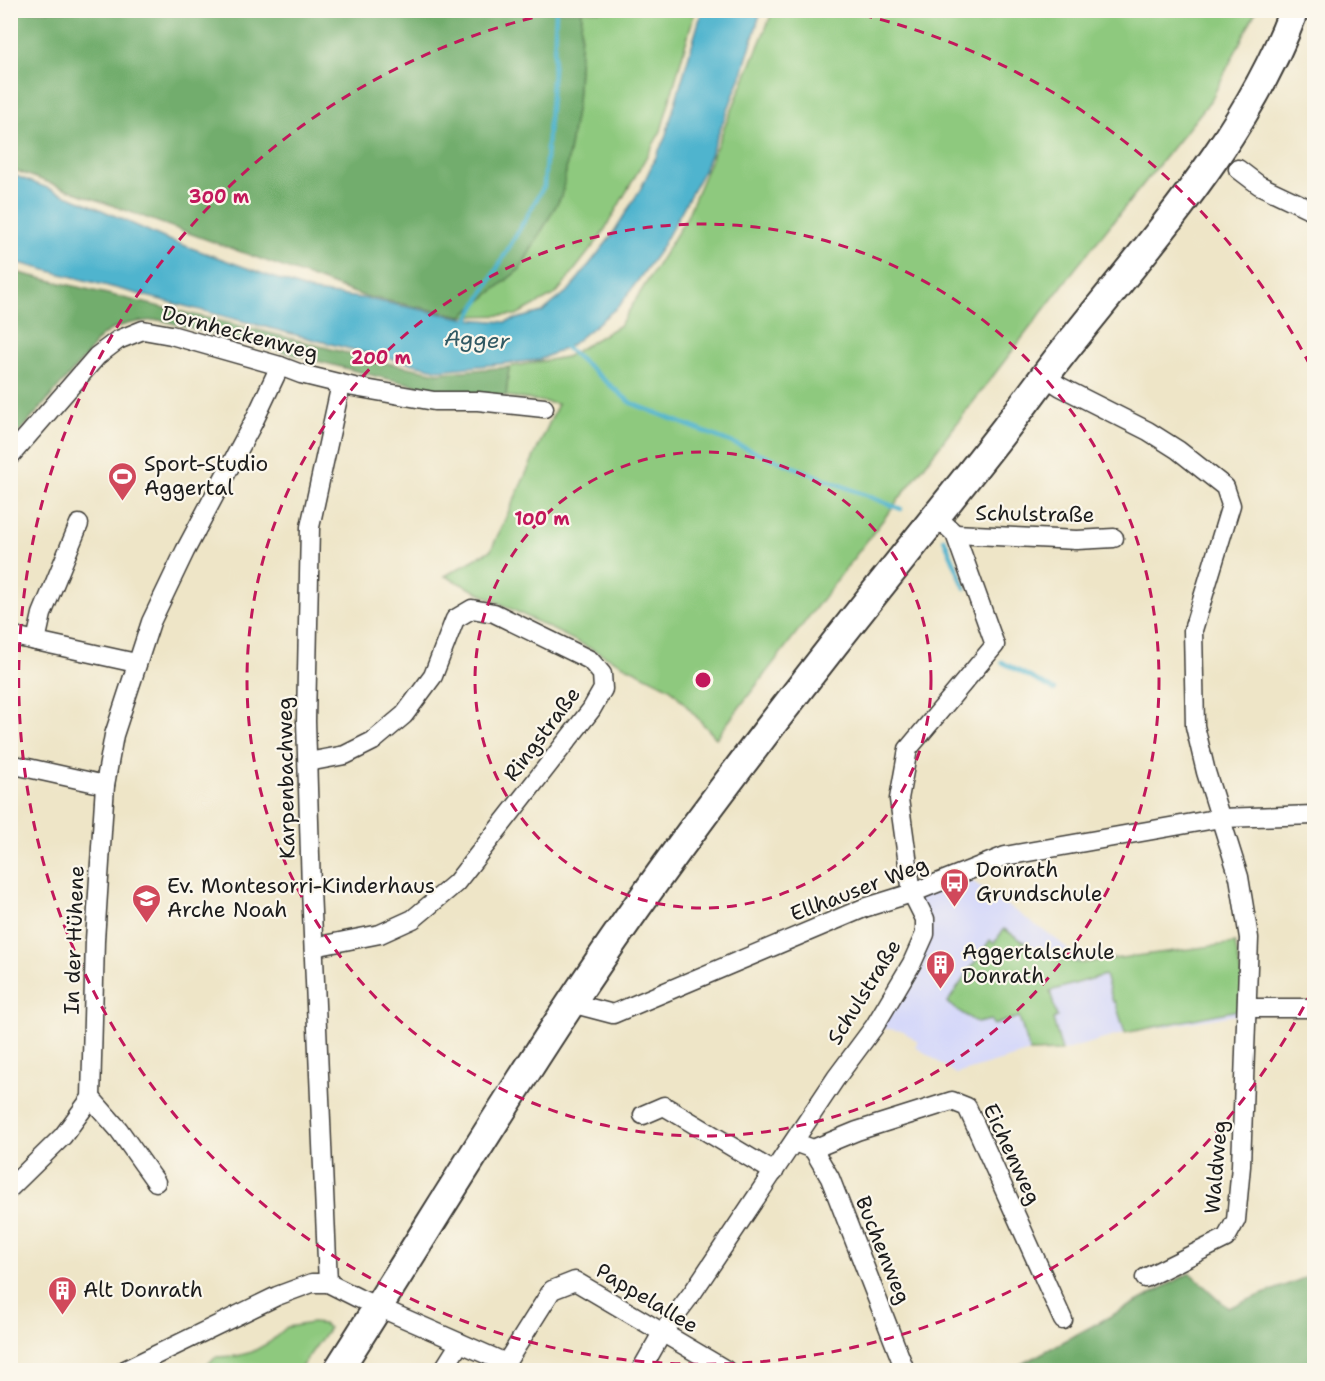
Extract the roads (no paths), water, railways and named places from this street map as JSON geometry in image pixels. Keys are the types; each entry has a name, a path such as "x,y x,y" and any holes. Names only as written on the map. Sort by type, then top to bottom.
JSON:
{"main road":[{"path":"338,1371 571,1003 648,891 825,656 945,524 1006,428 1044,376 1139,256 1236,126 1261,85 1294,10"}],"street":[{"path":"1238,169 1259,185 1314,211"},
{"name":"Dornheckenweg","path":"10,456 97,356 118,340 143,330 171,335 341,384 434,401 478,401 544,408"},
{"name":"In der Hühene","path":"91,1098 95,940 105,784 114,735 151,622 280,366"},
{"name":"Waldweg","path":"1044,376 1148,431 1178,450 1225,486 1231,505 1193,630 1195,726 1206,772 1239,877 1249,938 1241,1166 1236,1220 1226,1238 1145,1278"},
{"name":"Karpenbachweg","path":"328,1282 320,1146 306,721 310,527 341,384"},
{"path":"36,641 42,614 79,524"},
{"name":"Schulstraße","path":"641,1371 662,1333 693,1292 874,1027 925,934 925,919 912,893 899,799 908,749 995,645 945,524 1077,540 1114,537"},
{"name":"Ringstraße","path":"308,762 345,755 373,741 404,715 434,676 455,619 472,609 494,614 590,660 602,674 603,689 591,710 456,883 413,919 380,934 314,947"},
{"path":"10,635 136,663"},
{"path":"10,764 105,784"},
{"name":"Ellhauser Weg","path":"571,1003 613,1014 864,908 912,893 1005,856 1221,818 1314,815"},
{"path":"1248,1008 1314,1008"},
{"path":"10,1188 63,1136 91,1098 119,1130 156,1182"},
{"name":"Eichenweg","path":"813,1149 857,1131 952,1101 968,1107 1064,1320"},
{"path":"643,1115 664,1106 774,1172"},
{"path":"794,1142 813,1149"},
{"name":"Buchenweg","path":"813,1149 830,1178 905,1371"},
{"name":"Pappelallee","path":"328,1282 460,1343 504,1367 552,1290 575,1281 726,1371"},
{"path":"125,1371 277,1296 312,1283 328,1282"},
{"path":"443,1371 460,1343"}],"water":[{"name":"Agger","path":"702,11 761,11 742,74 704,170 660,250 620,305 571,345 539,360 439,370 11,261 11,174 84,202 166,239 314,292 368,299 468,319 505,322 542,312 570,289 610,238 640,190 665,138"}],"waterway":[{"name":"Agger","path":"466,323 544,186 556,10"},
{"path":"562,344 631,403 901,509"},
{"path":"944,539 965,588"},
{"path":"1002,662 1054,690"}],"place":[{"name":"Sport-Studio Aggertal","path":"123,502"},
{"name":"Donrath Grundschule","path":"955,908"},
{"name":"Ev. Montesorri-Kinderhaus Arche Noah","path":"146,924"},
{"name":"Aggertalschule Donrath","path":"941,990"},
{"name":"Alt Donrath","path":"62,1316"}]}
